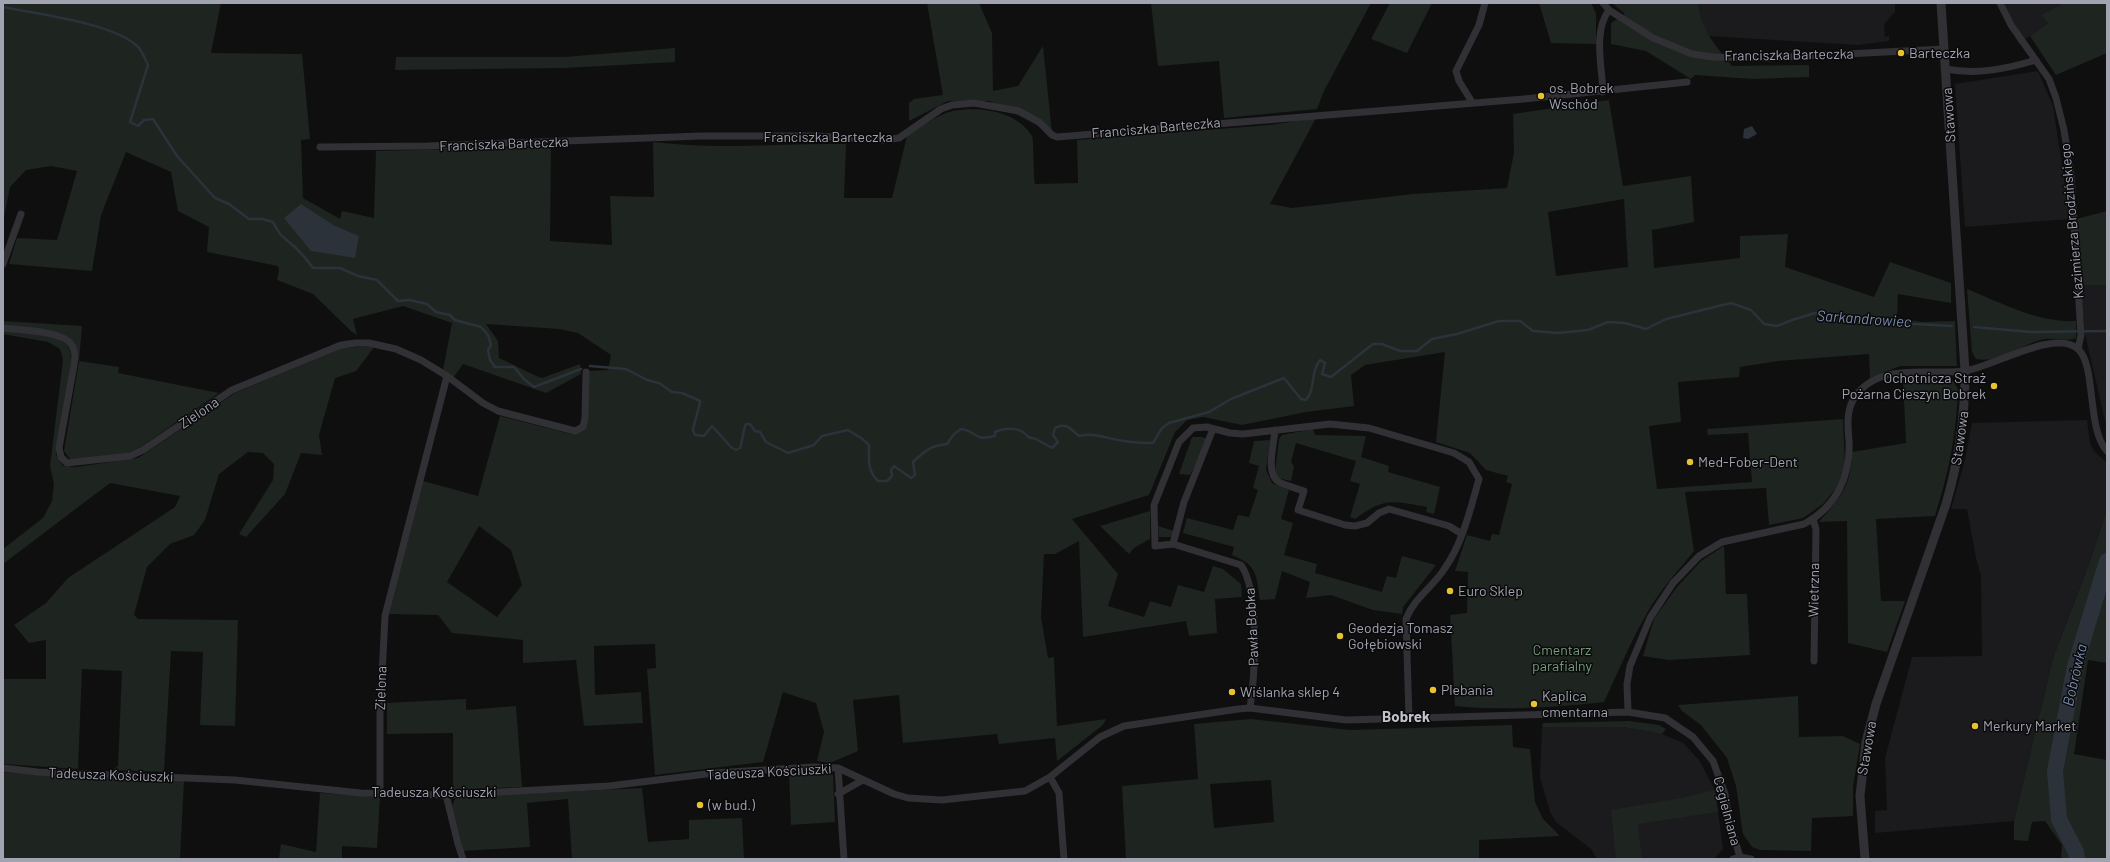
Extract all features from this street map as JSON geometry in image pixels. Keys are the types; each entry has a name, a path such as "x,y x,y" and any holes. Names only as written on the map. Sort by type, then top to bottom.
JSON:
{"street":[{"path":"1472,102 1459,81 1456,71 1479,25 1485,3"},
{"name":"Franciszka Barteczka","path":"1603,3 1609,10 1653,38 1692,54 1713,57 1768,58 1944,49"},
{"name":"Stawowa","path":"1865,859 1860,796 1866,742 1876,704 1919,583 1954,476 1962,431 1965,371 1941,3"},
{"name":"Kazimierza Brodzińskiego","path":"2000,3 2011,25 2049,79 2056,98 2064,130 2071,175 2081,335 2078,349"},
{"path":"1603,92 1600,30 1603,18 1609,10"},
{"path":"1946,69 1964,72 1982,72 2036,60"},
{"name":"Franciszka Barteczka","path":"320,147 436,146 693,136 817,136 885,140 899,138 941,109 952,105 974,103 1020,111 1039,122 1052,135 1057,137 1603,92 1687,82"},
{"path":"3,264 21,214"},
{"name":"Zielona","path":"3,328 59,335 70,343 75,351 74,365 59,448 61,457 67,463 130,456 143,450 232,390 341,345 369,343 396,349 421,360 447,376 483,403 498,411 575,431 582,427 585,418 586,372"},
{"path":"1628,712 1627,684 1630,666 1650,618 1673,583 1699,556 1722,542 1804,524 1813,519 1834,499 1846,478 1849,448 1848,412 1860,391 1876,380 1901,372 1965,371 2007,358 2045,343 2070,344 2078,349 2085,364 2099,437 2107,451"},
{"name":"Zielona","path":"380,792 380,714 385,616 447,376"},
{"path":"1173,544 1184,502 1213,429 1243,434 1330,424 1369,428 1454,453 1469,462 1479,479 1462,534 1445,568 1411,607 1406,619 1409,718"},
{"name":"Pawła Bobka","path":"1213,429 1207,427 1193,428 1179,442 1154,505 1155,546 1173,544 1241,565 1247,573 1252,588 1254,656 1254,678 1250,708"},
{"path":"1275,430 1272,469 1274,476 1279,482 1304,491 1298,510 1345,525 1355,526 1367,523 1379,513 1389,509 1449,526 1462,534"},
{"name":"Wietrzna","path":"1813,519 1816,529 1814,661"},
{"name":"Tadeusza Kościuszki","path":"3,768 38,772 228,779 331,790 446,794 609,786 761,769 813,766 838,768 908,798 942,800 1025,791 1050,777 1100,738 1124,726 1135,723 1250,708 1330,720 1628,712"},
{"name":"Cegielniana","path":"1628,712 1653,715 1670,721 1693,736 1713,761 1725,794 1736,858 1751,859"},
{"path":"838,768 838,794 844,859"},
{"path":"1050,777 1059,793 1064,859"},
{"path":"838,794 863,780"},
{"path":"446,794 463,859"}],"shaded area":[{"path":"1698,3 1895,3 1895,12 1884,24 1885,37 1889,36 1889,41 1858,45 1708,36 1699,17"},
{"path":"1996,3 2064,3 2042,15 2048,23 2019,44"},
{"path":"2038,71 2053,106 2070,219 1965,227 1955,84"},
{"path":"1752,126 1757,134 1748,139 1743,138 1744,129"},
{"path":"301,204 335,226 359,236 355,258 311,251 284,218"},
{"path":"2080,285 2107,285 2107,429 2085,334"},
{"path":"2087,420 2090,443 2094,451 2107,463 2107,510 2089,564 2053,658 2014,821 1875,833 1875,811 1887,810 1885,758 1912,657 1982,656 1981,576 1976,558 1967,509 1951,509 1964,464 1972,423"},
{"path":"1542,727 1623,727 1662,734 1683,743 1699,760 1715,790 1723,849 1715,858 1703,859 1597,859 1591,849 1556,822 1550,812 1540,777"}],"green space":[{"name":"Cmentarz parafialny","path":"3,3 221,3 211,53 302,54 310,139 301,140 303,198 340,219 342,211 374,218 376,151 551,147 550,241 612,245 610,196 654,197 653,142 701,146 846,144 844,198 892,198 907,136 935,118 953,111 974,109 997,112 1017,121 1025,128 1033,139 1035,184 1078,183 1077,140 1270,125 1316,118 1270,204 1292,208 1413,194 1507,188 1514,153 1513,114 1609,100 1623,186 1691,176 1694,222 1652,230 1654,268 1740,258 1740,236 1788,234 1785,267 1874,297 1890,262 1951,283 1951,303 1898,294 1897,318 1922,322 1955,321 1957,366 1900,366 1870,378 1869,354 1778,361 1740,367 1739,377 1678,382 1681,422 1649,426 1657,489 1752,482 1748,433 1708,435 1707,429 1843,419 1845,467 1836,488 1823,504 1803,518 1769,525 1766,488 1685,492 1694,551 1663,589 1647,613 1604,702 1530,708 1455,706 1450,615 1467,613 1468,572 1455,571 1467,535 1490,541 1492,534 1499,535 1512,484 1506,482 1508,476 1486,470 1470,453 1436,442 1445,352 1365,365 1351,375 1354,406 1306,412 1242,425 1203,417 1187,420 1175,432 1149,495 1072,519 1118,574 1108,606 1144,617 1150,601 1171,607 1178,585 1204,592 1213,566 1223,569 1241,584 1242,597 1215,599 1217,633 1189,636 1186,621 1083,637 1079,541 1055,554 1044,554 1041,617 1048,658 1054,657 1057,726 1106,719 1103,725 1057,761 1055,738 999,744 997,734 903,743 899,695 853,700 858,751 830,763 817,761 824,732 816,703 783,692 763,762 655,775 647,669 656,668 655,644 594,646 595,695 641,692 643,723 584,726 576,660 523,663 523,640 452,633 438,615 389,614 423,481 478,496 500,416 571,434 584,431 587,423 588,371 608,370 611,355 578,333 559,329 486,324 498,341 499,358 542,378 580,364 581,374 546,393 463,364 453,378 443,370 452,323 403,306 353,319 357,335 352,332 313,294 277,280 279,271 278,266 207,252 209,227 178,211 171,172 126,152 101,215 92,271 9,264 17,238 57,240 77,171 51,166 26,170 10,187 3,222","holes":["1624,199 1628,267 1556,276 1548,212","479,526 511,550 522,585 497,617 447,582"]},
{"path":"927,3 979,3 992,33 993,91 1018,86 1043,46 1052,133 990,101 948,101 909,121 909,103 914,99 943,95"},
{"path":"1151,3 1371,3 1324,91 1317,109 1224,118 1219,61 1158,66"},
{"path":"1390,3 1432,3 1407,53 1371,39"},
{"path":"1539,3 1591,3 1596,13 1596,44 1551,43"},
{"path":"1612,3 1698,3 1699,12 1705,29 1732,66 1809,65 1809,77 1753,79 1695,75 1691,79 1646,51 1611,44 1611,23 1625,14"},
{"path":"2064,3 2107,3 2107,53 2056,75 2030,36 2048,23 2041,15"},
{"path":"675,48 675,62 564,68 395,70 396,57 564,57"},
{"path":"2107,211 2107,285 2080,285 2076,219"},
{"path":"1967,289 2020,311 2048,319 2076,321 2076,338 2069,340 2045,339 2036,341 1994,359 1976,359 1972,352"},
{"path":"3,321 82,326 79,361 77,360 70,339 3,325"},
{"path":"3,330 56,338 63,341 69,348 71,367 56,455 63,466 76,467 138,458 235,393 342,348 375,346 356,371 335,378 319,435 322,455 301,453 285,494 246,537 239,534 273,480 274,464 263,453 248,452 219,474 205,520 194,535 170,544 147,567 134,615 138,619 238,620 235,726 200,725 203,652 171,651 164,772 113,770 118,766 122,671 82,669 78,769 3,764 3,679 46,679 46,640 29,643 14,625 46,603 68,578 175,507 180,496 110,483 3,564 3,549 43,518 52,501 54,484 50,466 63,360 60,349 48,342 3,334"},
{"path":"79,361 119,367 118,373 219,393 142,446 127,454 85,460 70,459 64,451"},
{"path":"1931,377 1953,381 1958,389 1956,423 1951,454 1935,516 1876,519 1881,601 1905,601 1887,652 1848,643 1847,521 1819,522 1839,498 1847,482 1850,473 1852,452 1906,443 1903,378"},
{"path":"1313,429 1315,435 1366,436 1361,457 1389,466 1388,472 1440,487 1434,514 1426,512 1427,507 1389,502 1374,507 1355,519 1350,517 1360,484 1350,481 1356,461 1296,443 1291,462 1294,466 1291,481 1278,478 1275,472 1279,439 1282,435"},
{"path":"1192,437 1202,437 1207,439 1190,475 1179,474"},
{"path":"1270,440 1266,470 1272,483 1289,490 1281,519 1293,523 1284,555 1317,564 1315,573 1382,592 1387,576 1396,578 1402,556 1436,565 1403,607 1402,614 1373,610 1331,595 1306,598 1310,582 1282,571 1275,599 1260,600 1258,584 1254,572 1247,563 1232,555 1234,547 1183,533 1187,518 1233,530 1238,515 1249,517 1258,490 1253,488 1259,466 1249,463 1254,441"},
{"path":"2107,510 2107,663 2088,660 2074,754 2107,760 2107,859 2061,859 2062,845 2045,821 2032,822 2028,841 2014,840 2014,821 2053,658 2089,564"},
{"path":"1150,511 1150,539 1134,548 1129,554 1100,526"},
{"path":"1158,526 1174,531 1172,537 1159,537"},
{"path":"1724,546 1726,594 1747,594 1750,655 1669,660 1643,656 1654,619 1677,587 1701,561"},
{"path":"1798,696 1799,737 1843,736 1860,744 1853,787 1853,816 1812,818 1811,851 1760,850 1752,847 1743,834 1736,786 1727,758 1701,725 1682,711 1678,705"},
{"path":"466,699 466,710 516,706 522,787 453,790 453,733 387,734 387,703"},
{"path":"1251,719 1350,730 1512,725 1513,747 1530,749 1535,802 1543,819 1560,836 1479,840 1479,859 1126,859 1122,786 1198,779 1194,724","holes":["1271,780 1274,822 1214,828 1210,784"]},
{"path":"1629,721 1659,725 1666,729 1662,734 1623,727 1542,727 1543,723"},
{"path":"824,770 833,775 835,822 791,825 789,771"},
{"path":"3,772 184,780 180,859 3,859"},
{"path":"642,788 648,842 689,839 689,820 742,818 744,859 572,859 568,799 527,803 530,847 463,851 452,806 456,797"},
{"path":"1715,790 1718,812 1638,824 1642,859 1616,859 1611,810 1681,798"},
{"path":"320,793 380,797 377,848 342,846 342,859 279,859 281,844 316,852"}],"waterway":[{"name":"Sarkandrowiec","path":"3,7 93,25 126,38 137,46 142,52 148,65 130,122 138,126 144,120 153,119 177,156 215,198 229,204 249,219 262,219 273,222 280,234 298,250 313,268 340,268 358,276 377,280 398,301 410,300 427,304 436,312 450,315 455,320 481,327 488,335 491,345 488,350 490,360 495,367 514,367 524,379 534,387 581,369"},
{"name":"Sarkandrowiec","path":"590,366 626,369 647,380 659,383 672,392 682,393 700,401 693,430 695,435 704,436 712,426 731,447 736,450 740,448 746,424 750,424 755,431 760,432 766,442 788,453 814,445 822,436 848,430 869,445 869,464 874,477 878,481 887,481 892,476 891,470 894,466 911,478 915,475 913,462 921,454 928,449 947,444 954,434 961,429 982,438 995,436 995,432 1004,429 1013,429 1021,431 1028,437 1036,439 1052,448 1058,442 1053,435 1055,428 1059,426 1068,427 1079,436 1092,435 1128,442 1153,443 1162,428 1169,423 1209,412 1231,399 1284,378 1301,399 1306,400 1311,391 1315,370 1320,360 1325,363 1322,374 1331,377 1373,344 1382,344 1400,351 1417,351 1432,339 1457,334 1499,321 1520,321 1533,331 1558,333 1588,330 1608,322 1625,323 1646,329 1666,319 1731,303 1751,310 1764,324 1777,326 1815,313 1914,324 1952,326"},
{"name":"Sarkandrowiec","path":"1974,327 2031,332 2107,331"},
{"name":"Bobrówka","path":"2077,859 2076,852 2059,819 2055,771 2075,666 2107,561"}],"place":[{"name":"Barteczka","path":"1901,53"},
{"name":"os. Bobrek Wschód","path":"1541,96"},
{"name":"Ochotnicza Straż Pożarna Cieszyn Bobrek","path":"1994,386"},
{"name":"Med-Fober-Dent","path":"1690,462"},
{"name":"Euro Sklep","path":"1450,591"},
{"name":"Geodezja Tomasz Gołębiowski","path":"1340,636"},
{"name":"Plebania","path":"1433,690"},
{"name":"Wiślanka sklep 4","path":"1232,692"},
{"name":"Kaplica cmentarna","path":"1534,704"},
{"name":"Merkury Market","path":"1975,726"},
{"name":"(w bud.)","path":"700,805"}],"district":[{"name":"Bobrek","path":"1406,717"}]}
